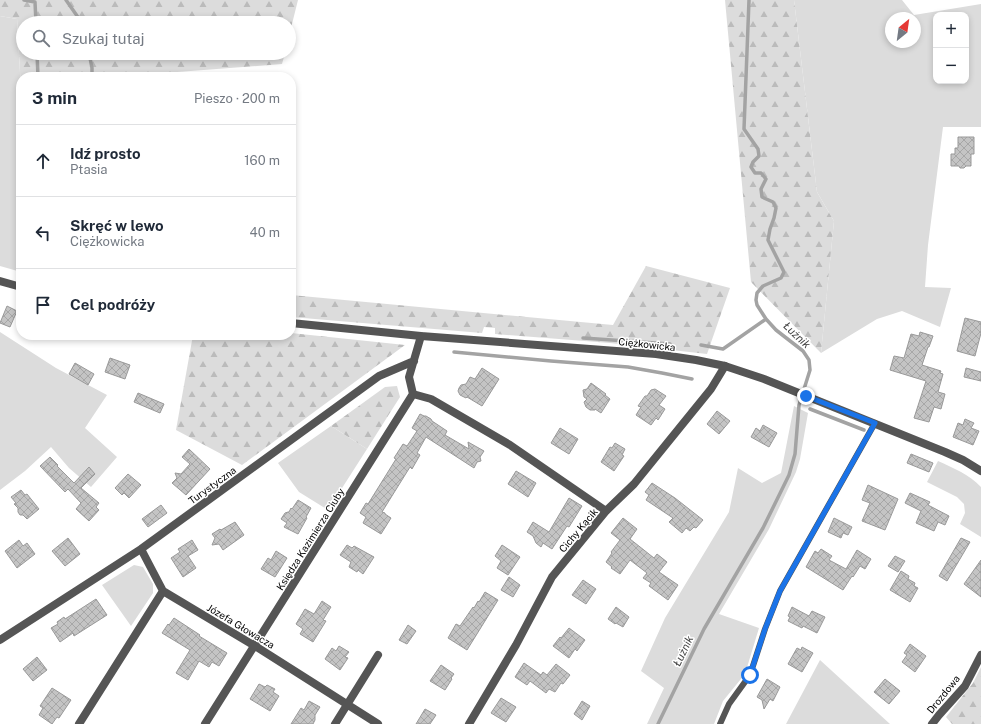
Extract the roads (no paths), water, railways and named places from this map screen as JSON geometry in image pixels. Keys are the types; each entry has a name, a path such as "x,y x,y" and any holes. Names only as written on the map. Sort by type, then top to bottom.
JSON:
{"street":[{"path":"0,281 16,286"},
{"name":"Ciężkowicka","path":"296,324 421,336 656,354 725,366 764,379 875,423 963,460 981,471"},
{"path":"421,336 409,377 413,394 431,399 510,445 606,511"},
{"name":"Turystyczna","path":"0,640 140,549 379,376 414,361"},
{"name":"Cichy Kącik","path":"470,724 516,645 552,577 606,511 634,484 710,389 725,366"},
{"name":"Księdza Kazimierza Ciuby","path":"205,724 413,394"},
{"path":"79,724 163,591 140,549"},
{"name":"Józefa Głowacza","path":"163,591 255,646 378,724"},
{"path":"335,724 378,655"},
{"name":"Drozdowa","path":"932,724 965,686 981,656"}],"lane":[{"path":"720,724 728,704 750,675 765,629 780,591 875,423"}],"waterway":[{"path":"24,0 35,2 36,16"},
{"path":"66,0 77,16"},
{"name":"Łużnik","path":"658,724 704,629 763,528 789,475 795,454 799,405 810,370 809,360 803,351 776,330 766,319 757,305 756,300 757,293 763,286 781,278 784,272 768,240 776,208 773,202 762,197 761,189 766,179 761,173 755,173 751,167 753,162 759,156 758,149 744,129 749,0"},
{"path":"37,60 38,72"},
{"path":"90,60 92,72"},
{"path":"701,345 723,349 766,319"},
{"path":"583,338 670,344"},
{"path":"454,352 628,367 692,379"},
{"path":"810,409 864,430"}]}
